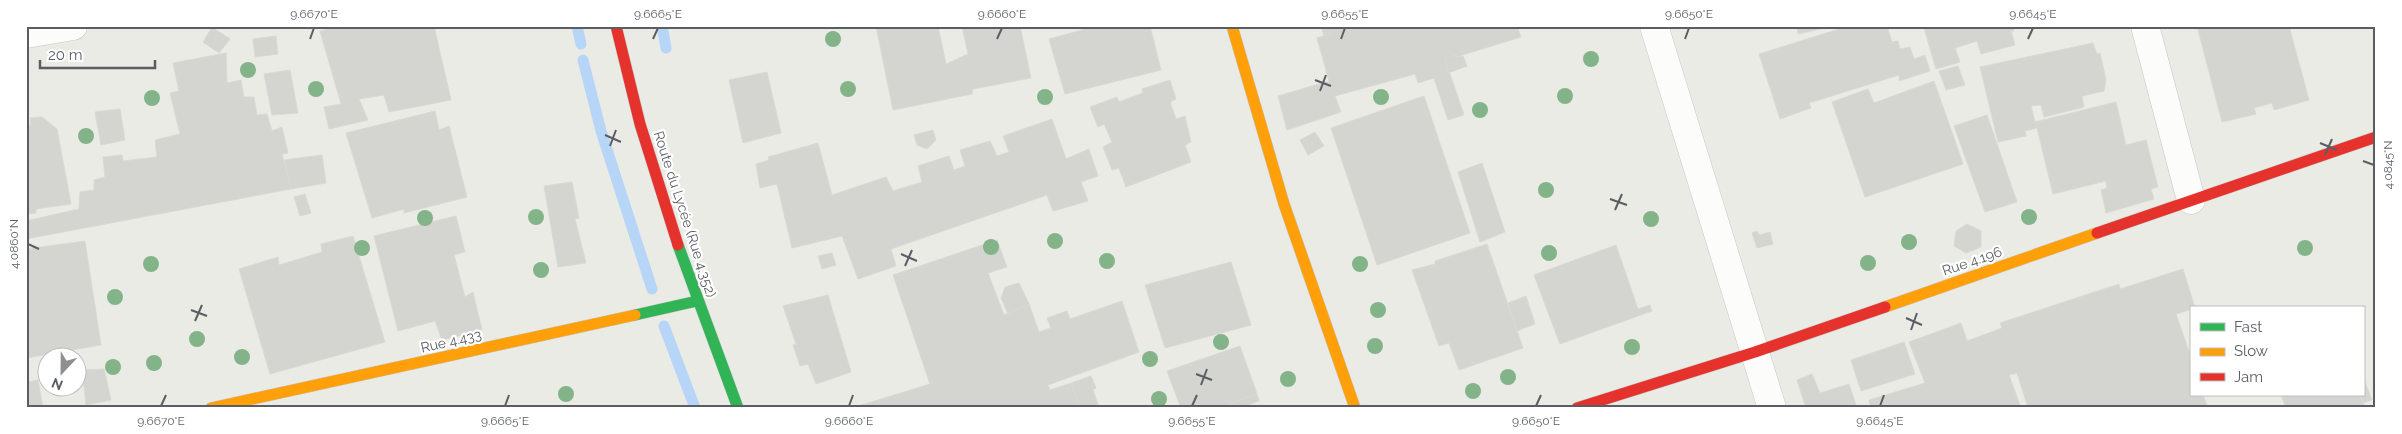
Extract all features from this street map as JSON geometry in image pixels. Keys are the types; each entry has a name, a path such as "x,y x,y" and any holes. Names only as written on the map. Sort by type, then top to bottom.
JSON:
{"street":[{"path":"26,34 73,26"},
{"name":"Route du Lycée (Rue 4.352)","path":"616,26 628,86 661,200 738,408"},
{"path":"1232,26 1284,204 1355,408"},
{"path":"1654,26 1772,408"},
{"path":"2145,26 2191,200"},
{"name":"Rue 4.196","path":"1577,408 1755,352 2376,137"},
{"name":"Rue 4.433","path":"211,408 697,301"}],"building":[{"path":"341,26 434,26 451,100 389,112 384,95 359,99 368,120 329,129 324,107 341,104 320,31"},
{"path":"876,26 938,26 946,64 968,54 962,26 1020,26 1031,78 973,89 972,94 893,110"},
{"path":"1096,26 1150,26 1161,70 1065,94 1049,39"},
{"path":"1321,26 1329,26 1331,33 1324,36"},
{"path":"1329,26 1517,26 1521,37 1445,59 1464,115 1448,120 1434,78 1418,83 1415,74 1335,96 1341,112 1287,130 1278,96 1329,81 1317,38 1331,33"},
{"path":"1797,26 1833,26 1798,34"},
{"path":"1849,26 1887,26 1892,42 1898,41 1900,49 1910,47 1914,59 1925,55 1930,71 1899,81 1899,75 1809,103 1811,108 1780,119 1759,54"},
{"path":"1931,26 2012,26 2014,31 2011,31 2015,45 1981,54 1977,41 1955,48 1960,62 1936,69 1924,28"},
{"path":"2197,26 2289,26 2309,100 2274,110 2272,103 2254,108 2256,114 2222,122"},
{"path":"212,27 230,39 219,53 203,42"},
{"path":"276,36 278,54 255,57 253,39"},
{"path":"2093,43 2097,54 2100,53 2106,80 2104,91 2082,96 2084,107 2044,117 2041,105 2031,106 2035,122 2116,102 2126,145 2146,140 2158,187 2151,189 2154,199 2106,213 2101,190 2107,188 2106,181 2053,194 2037,128 2025,131 2026,136 1998,142 1980,67"},
{"path":"226,53 227,83 241,80 244,97 254,97 257,115 267,114 272,131 282,127 288,153 282,154 291,189 26,239 26,221 79,209 80,192 94,190 94,180 105,177 103,157 122,155 123,161 157,157 155,140 180,134 170,93 179,91 173,63"},
{"path":"1455,55 1456,57 1463,56 1467,66 1448,73 1445,59"},
{"path":"1958,66 1965,85 1946,90 1939,71"},
{"path":"290,70 298,113 272,115 264,74"},
{"path":"767,72 781,133 743,143 729,80"},
{"path":"1170,80 1176,99 1170,102 1176,119 1185,116 1191,142 1185,145 1191,162 1126,187 1119,168 1112,170 1103,147 1112,142 1104,124 1098,127 1090,107 1117,97 1119,102 1143,93 1142,89"},
{"path":"1934,81 1963,164 1865,197 1832,102 1868,89 1874,103"},
{"path":"1424,96 1470,233 1377,265 1331,128"},
{"path":"120,109 125,140 101,145 95,112"},
{"path":"435,111 439,130 449,126 467,197 404,213 404,209 372,218 346,133"},
{"path":"1987,115 2017,202 1985,212 1954,126"},
{"path":"42,117 57,129 71,204 36,209 36,213 26,214 26,125 31,125 30,118"},
{"path":"1052,119 1066,159 1089,149 1098,176 1081,182 1088,201 1053,211 1047,195 891,249 896,266 858,279 842,236 792,248 777,184 760,188 756,164 769,160 768,157 818,143 832,195 886,177 893,191 922,182 918,166 949,156 954,170 965,166 960,150 990,141 997,156 1009,152 1003,136"},
{"path":"933,130 936,140 927,149 917,145 914,135"},
{"path":"1315,132 1324,146 1308,155 1300,140"},
{"path":"322,155 326,183 291,189 284,160"},
{"path":"1482,163 1505,232 1480,242 1458,172"},
{"path":"572,182 579,218 575,219 586,263 558,267 544,186"},
{"path":"305,194 311,213 300,216 294,197"},
{"path":"456,216 465,252 454,255 465,297 473,292 482,330 442,340 435,321 398,331 374,236"},
{"path":"1967,224 1981,231 1981,247 1966,253 1954,246 1956,231"},
{"path":"1757,231 1759,235 1770,232 1773,244 1757,248 1752,233"},
{"path":"353,236 385,342 270,374 239,269 278,257 279,265 322,252 321,244"},
{"path":"997,240 1007,267 988,273 1004,315 1029,304 1039,332 1051,328 1047,318 1067,311 1070,319 1122,301 1139,352 1048,385 1050,390 1071,383 1080,408 852,408 930,384 893,275"},
{"path":"85,241 101,345 88,347 38,346 38,356 26,358 26,249"},
{"path":"1487,244 1523,348 1459,370 1449,343 1439,346 1412,270 1435,264 1435,261"},
{"path":"1616,245 1638,309 1650,305 1652,311 1560,344 1534,275"},
{"path":"832,253 836,265 822,269 818,256"},
{"path":"1231,262 1251,325 1165,348 1145,285"},
{"path":"2183,269 2194,306 2190,306 2190,310 2176,314 2190,354 2190,396 2203,396 2208,408 2028,408 2017,373 2009,375 2021,408 1871,408 1869,400 1925,383 1909,342 1961,323 1967,341 2002,328 2000,323 2119,284 2120,289"},
{"path":"1019,283 1029,304 1008,314 1001,298 1005,287"},
{"path":"828,295 851,372 816,384 808,364 800,366 793,345 796,344 783,306"},
{"path":"1526,296 1535,324 1517,331 1508,303"},
{"path":"1904,342 1915,374 1861,391 1851,360"},
{"path":"1240,346 1257,394 1229,404 1230,408 1181,408 1167,371"},
{"path":"26,368 29,382 38,380 38,396 41,396 43,408 26,408"},
{"path":"104,369 111,400 86,405 85,396 88,396 88,370"},
{"path":"1812,374 1820,393 1849,384 1857,408 1806,408 1797,380"},
{"path":"1091,376 1096,388 1093,390 1099,407 1080,408 1071,383"},
{"path":"2364,380 2372,400 2363,403 2360,396 2364,396"},
{"path":"1257,394 1259,401 1240,408 1230,408 1229,404"},
{"path":"2281,396 2360,396 2364,405 2354,408 2286,408"}],"waterway":[{"path":"577,26 581,44"},
{"path":"662,26 666,48"},
{"path":"583,60 601,131 652,289"},
{"path":"664,326 695,408"}],"traffic: fast":[{"path":"678,245 738,408"},
{"path":"635,315 697,301"}],"traffic: slow":[{"path":"1232,26 1284,204 1355,408"},
{"path":"1885,307 2097,233"},
{"path":"211,408 635,315"}],"traffic: jam":[{"path":"616,26 640,124 678,245"},
{"path":"2097,233 2376,137"},
{"path":"1577,408 1755,352 1885,307"}]}
